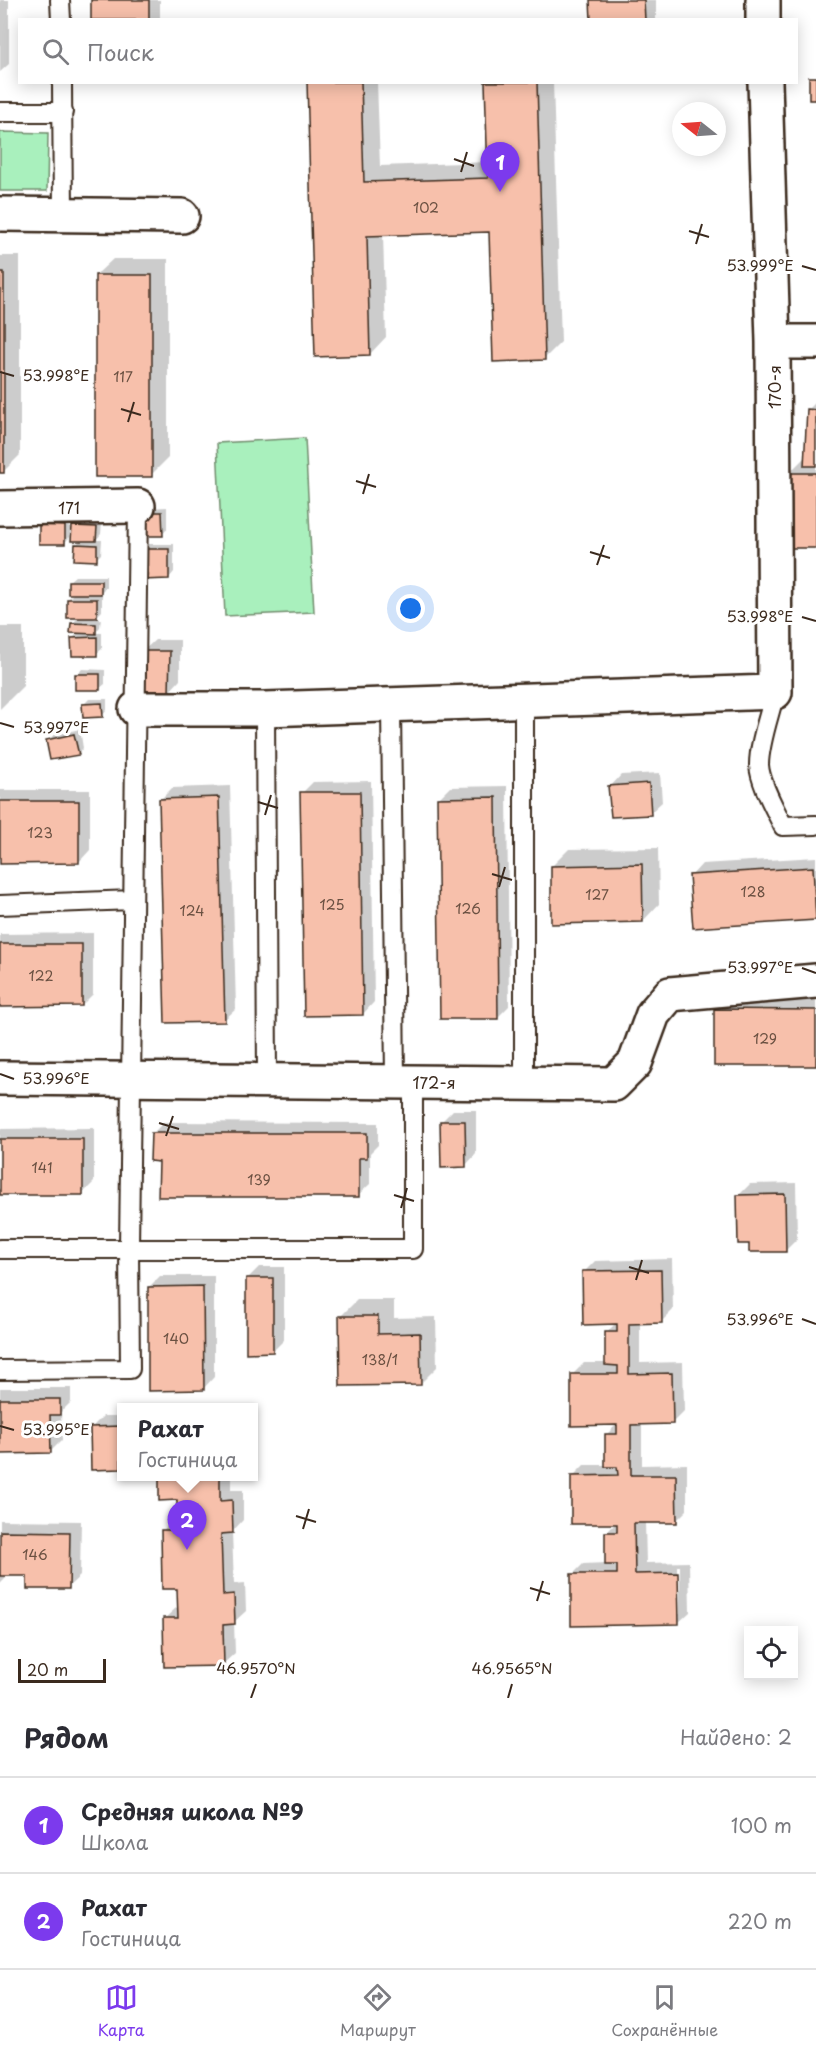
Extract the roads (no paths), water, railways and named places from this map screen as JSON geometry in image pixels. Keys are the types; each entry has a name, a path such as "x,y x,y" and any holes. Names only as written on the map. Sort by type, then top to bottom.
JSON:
{"street":[{"path":"763,0 764,18"},
{"name":"170-я","path":"765,84 773,342 775,692"},
{"path":"0,214 182,216"},
{"path":"773,342 816,342"},
{"name":"171","path":"0,508 138,506"},
{"path":"136,709 391,706 775,692"},
{"name":"172-я","path":"0,1078 614,1084 635,1063 653,1014 670,994 816,981"}],"lane":[{"path":"60,0 61,18"},
{"path":"62,84 63,215"},
{"path":"0,112 63,112"},
{"path":"0,1370 130,1368 129,1248 138,506"},
{"path":"775,692 759,766 783,826 816,825"},
{"path":"524,702 524,1083"},
{"path":"0,1249 413,1249 404,1081 391,706"},
{"path":"265,709 267,1080"},
{"path":"0,905 133,900"}],"place":[{"name":"Средняя школа №9","path":"500,192"},
{"name":"Рахат","path":"187,1550"}]}
